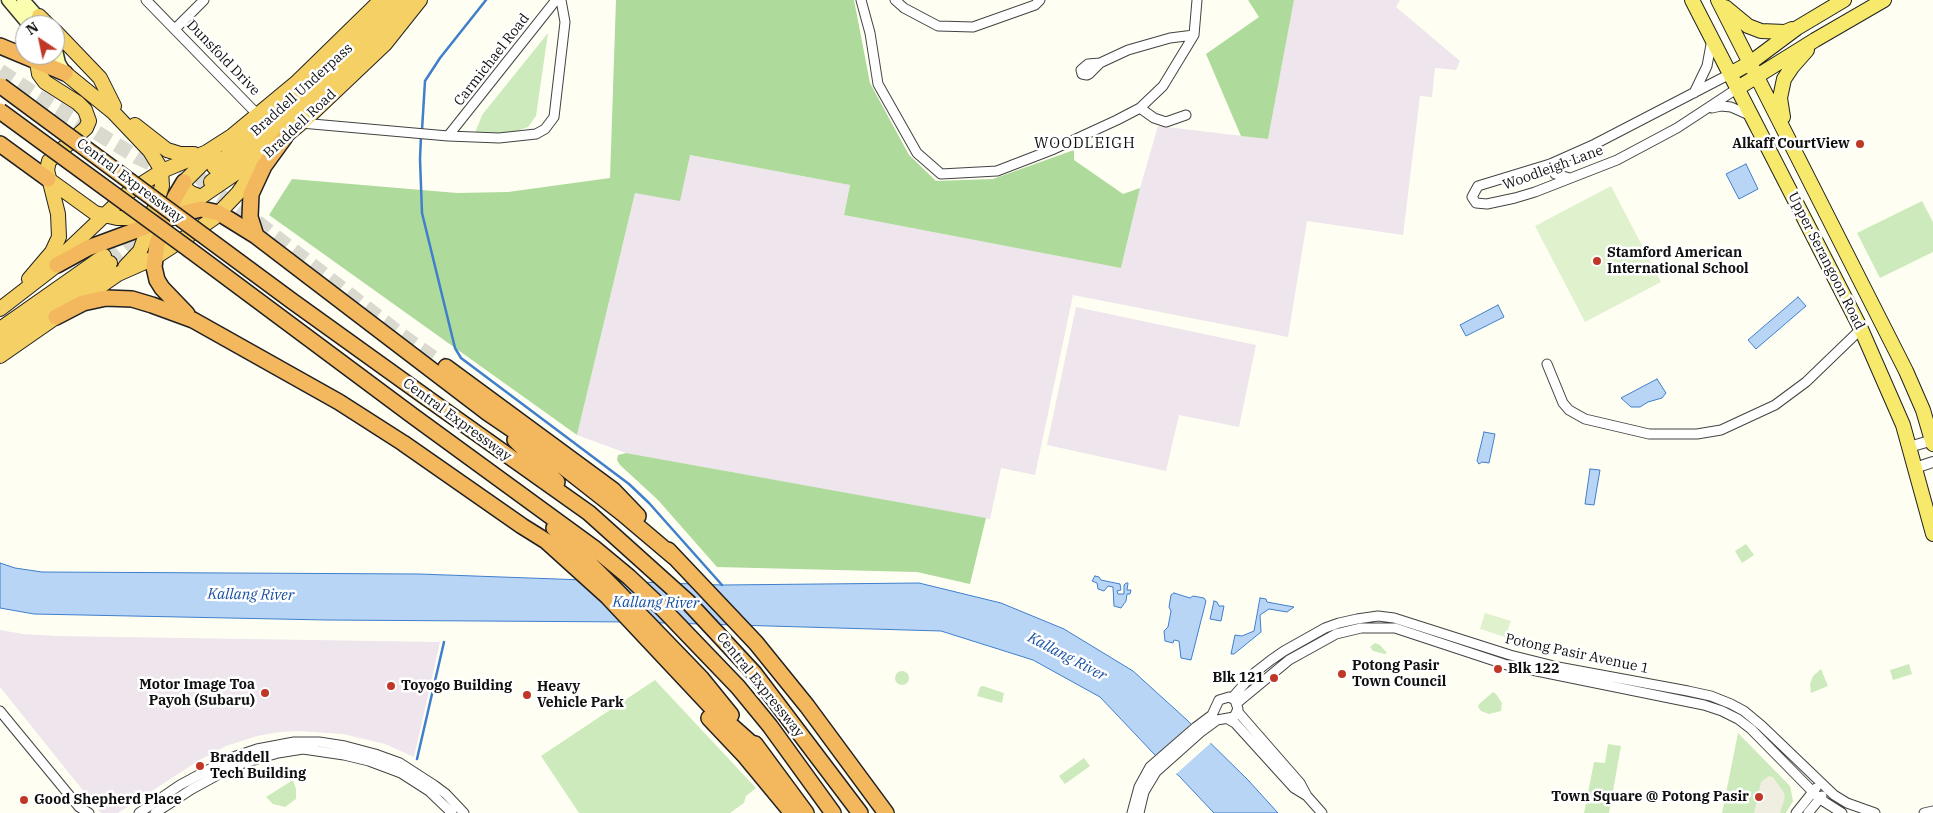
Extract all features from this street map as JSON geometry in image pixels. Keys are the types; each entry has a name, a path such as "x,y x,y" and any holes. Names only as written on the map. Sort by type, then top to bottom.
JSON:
{"highway":[{"path":"0,329 110,264 140,251 160,217 194,170 296,83 381,0"},
{"name":"Braddell Underpass","path":"393,0 367,29 304,90 209,178 312,100 377,36 408,0"},
{"name":"Braddell Road","path":"0,356 56,316 110,264 154,258 219,213 238,194 268,151 301,123 385,44 420,0"},
{"path":"65,41 100,78 114,106"},
{"path":"13,298 52,252 58,242 60,222 48,179 49,161 86,128 89,121 85,110 78,103 45,82 39,74 38,65"},
{"path":"50,65 65,73 112,112 157,160 162,171 163,183 154,267 157,280 168,296 193,320"},
{"path":"65,73 69,72 167,150 187,155 207,152"},
{"name":"Central Expressway","path":"0,85 284,295 588,514 634,552 688,602 738,654 860,813"},
{"name":"Central Expressway","path":"0,111 513,490 591,555 664,610 714,662 770,726 833,813"},
{"path":"57,265 69,249 130,192 162,171 207,152 232,136"},
{"path":"256,236 250,217 251,194 264,166 285,137"},
{"path":"0,144 96,213 103,216 117,218 160,217 201,209 219,213 256,236 488,413 538,447 622,513 674,557"},
{"path":"0,309 57,265 88,248 160,217 201,196 268,151"},
{"path":"184,182 186,189 201,196"},
{"path":"0,342 110,264"},
{"path":"56,316 83,302 98,298 113,298 141,301 193,320 340,402 403,443 522,526 563,561 602,602 765,757 806,813"},
{"path":"446,367 613,490 756,643 807,706 886,813"},
{"path":"488,413 588,514"},
{"path":"591,555 744,755 792,813"}],"main road":[{"path":"8,0 29,15"},
{"path":"24,0 34,15"},
{"name":"Upper Serangoon Road","path":"1692,0 1861,329 1896,407 1909,446 1933,534"},
{"path":"1719,0 1748,26 1761,32 1785,32 1797,28 1844,0"},
{"name":"Upper Serangoon Road","path":"1719,0 1925,406 1933,442"},
{"path":"1730,74 1754,69 1815,40 1884,0"},
{"path":"1738,88 1754,69 1797,28"},
{"path":"1786,132 1780,98 1784,79 1815,40"},
{"path":"60,65 65,73"},
{"path":"1896,407 1907,421 1916,423 1920,420 1925,406"}],"street":[{"name":"Dunsfold Drive","path":"146,0 258,114"},
{"path":"175,29 204,0"},
{"name":"Carmichael Road","path":"448,136 556,0"},
{"path":"301,123 448,136 499,138 528,136 545,130 554,117 565,22 562,0"},
{"path":"862,0 870,33 878,84 917,153 941,174 997,172 1117,120 1140,108 1163,86 1194,35 1198,0"},
{"path":"895,0 904,8 938,26 974,27 1035,5 1040,0"},
{"path":"1100,62 1128,50 1170,38 1194,35"},
{"path":"1694,93 1707,66 1712,39"},
{"name":"Woodleigh Lane","path":"1730,74 1595,144 1550,164 1478,186 1472,196 1476,203 1487,204 1535,192 1617,160 1677,128 1738,88"},
{"path":"1704,110 1721,106 1731,107 1752,116"},
{"path":"1140,108 1154,118 1166,122 1186,114"},
{"path":"1550,164 1555,174 1571,178"},
{"path":"1547,364 1563,402 1569,410 1584,419 1650,434 1697,434 1721,430 1775,405 1806,382 1861,329"},
{"path":"1909,446 1933,442"},
{"path":"1915,468 1933,462"},
{"name":"Potong Pasir Avenue 1","path":"1132,813 1139,787 1153,770 1196,726 1219,717 1234,717 1236,704 1254,674 1271,660 1325,628 1339,623 1378,616 1394,618 1510,655 1558,667 1696,693 1731,704 1762,726 1824,787 1847,803 1875,813"},
{"name":"Potong Pasir Avenue 1","path":"1236,704 1289,660 1336,634 1361,628 1395,628 1507,665 1704,705 1722,711 1752,729 1812,792 1842,813"},
{"name":"Potong Pasir Avenue 1","path":"1219,717 1219,700 1225,697 1236,704"},
{"path":"1236,704 1322,813"},
{"path":"0,710 80,810 89,813"},
{"path":"1219,717 1235,723 1294,788 1307,796"},
{"path":"139,813 180,786 230,758 257,749 294,742 319,742 350,747 400,763 434,785 464,813"},
{"path":"156,813 226,769 259,757 303,749 369,761 401,773 429,791 452,813"},
{"name":"Potong Pasir Avenue 1","path":"1140,813 1144,792 1153,770"},
{"path":"1796,813 1812,792 1824,787"},
{"path":"1808,813 1820,799 1824,787"},
{"path":"1924,813 1933,811"}],"shaded area":[{"path":"1294,0 1400,0 1396,7 1460,61 1456,70 1435,68 1432,97 1420,96 1403,235 1307,221 1288,337 1073,295 1035,475 1001,468 990,519 626,453 577,435 635,193 689,155 850,185 844,215 1121,268 1140,188 1158,126 1268,139"},
{"path":"1076,307 1256,345 1239,427 1179,415 1166,471 1047,445"},
{"path":"0,630 23,634 56,636 440,642 414,757 385,744 343,734 298,731 257,736 226,746 198,761 118,813 101,813 0,687"},
{"path":"1769,776 1773,777 1785,797 1780,813 1754,813 1761,782"}],"green space":[{"path":"616,0 854,0 870,83 909,155 936,181 993,179 1074,150 1074,160 1123,194 1140,188 1121,268 844,215 850,185 690,155 680,201 635,193 577,435 269,215 292,179 457,193 508,192 610,178"},
{"path":"1248,0 1294,0 1268,139 1241,136 1206,54 1259,17"},
{"path":"548,33 536,116 528,127 511,133 475,133 482,115"},
{"path":"1611,186 1661,282 1585,322 1535,226"},
{"path":"1922,201 1933,222 1933,252 1880,278 1857,233"},
{"path":"626,453 986,518 970,584 917,572 717,567 658,500 620,465 617,460 618,455"},
{"path":"1746,544 1754,555 1742,563 1735,551"},
{"path":"1485,613 1511,621 1505,637 1480,629"},
{"path":"1375,643 1380,645 1387,653 1373,651 1370,647"},
{"path":"1909,664 1912,674 1893,680 1890,670"},
{"path":"1821,669 1828,686 1811,693 1810,684 1813,676"},
{"path":"899,671 905,671 909,678 905,685 899,685 895,681 895,675"},
{"path":"655,680 756,788 746,796 744,803 730,813 579,813 541,756"},
{"path":"983,686 1004,693 1002,703 977,696 980,687"},
{"path":"1493,692 1502,703 1501,711 1489,714 1481,711 1478,707 1479,704"},
{"path":"1738,733 1790,786 1793,801 1786,813 1722,813"},
{"path":"1608,744 1621,746 1609,813 1584,813 1594,762 1605,763"},
{"path":"1084,758 1090,766 1065,784 1059,776"},
{"path":"293,780 296,789 296,799 285,807 273,804 266,797"}],"water":[{"path":"1746,164 1758,189 1739,199 1726,174"},
{"path":"1798,297 1806,306 1756,349 1748,340"},
{"path":"1498,305 1504,317 1466,336 1460,325"},
{"path":"1657,379 1666,393 1662,398 1648,402 1640,407 1631,407 1621,398"},
{"path":"1484,432 1495,434 1489,463 1482,462 1479,464 1477,461"},
{"path":"1590,469 1600,470 1594,505 1585,504"},
{"name":"Kallang River","path":"0,563 15,568 42,572 419,574 722,585 919,583 1001,603 1064,629 1133,671 1187,720 1248,780 1278,813 1214,813 1100,697 1033,660 941,631 632,622 326,620 34,614 0,608"},
{"path":"1095,576 1101,580 1120,584 1121,590 1117,591 1118,594 1124,594 1124,585 1128,583 1127,590 1131,590 1130,594 1127,594 1126,601 1121,608 1114,606 1113,587 1108,586 1104,591 1098,589 1097,583 1092,581"},
{"path":"1174,593 1190,598 1193,596 1204,598 1206,601 1191,660 1181,658 1179,641 1174,640 1173,643 1165,641 1164,631 1168,627 1171,595"},
{"path":"1260,598 1266,599 1267,602 1294,607 1287,612 1269,609 1260,615 1261,632 1234,654 1231,654 1235,635 1242,636 1254,631"},
{"path":"1214,601 1219,606 1224,606 1221,621 1210,619"}],"pier":[{"path":"1193,722 1213,741 1175,775 1154,757"}],"waterway":[{"path":"422,130 425,81 440,58 486,0"},
{"path":"421,136 422,213 455,348 461,358 629,484 649,503 722,585"},
{"path":"417,759 444,642"}],"tunnel":[{"path":"0,71 51,105 137,157 202,186 234,204 401,335 446,367"},
{"path":"179,196 206,174"},
{"path":"110,263 150,231"},
{"path":"104,256 130,234"}],"place":[{"name":"Alkaff CourtView","path":"1860,144"},
{"name":"Stamford American International School","path":"1597,261"},
{"name":"Blk 122","path":"1498,669"},
{"name":"Potong Pasir Town Council","path":"1342,674"},
{"name":"Blk 121","path":"1274,678"},
{"name":"Toyogo Building","path":"391,686"},
{"name":"Motor Image Toa Payoh (Subaru)","path":"265,693"},
{"name":"Heavy Vehicle Park","path":"527,695"},
{"name":"Braddell Tech Building","path":"200,766"},
{"name":"Town Square @ Potong Pasir","path":"1759,797"},
{"name":"Good Shepherd Place","path":"24,800"}],"district":[{"name":"WOODLEIGH","path":"1085,144"}]}
